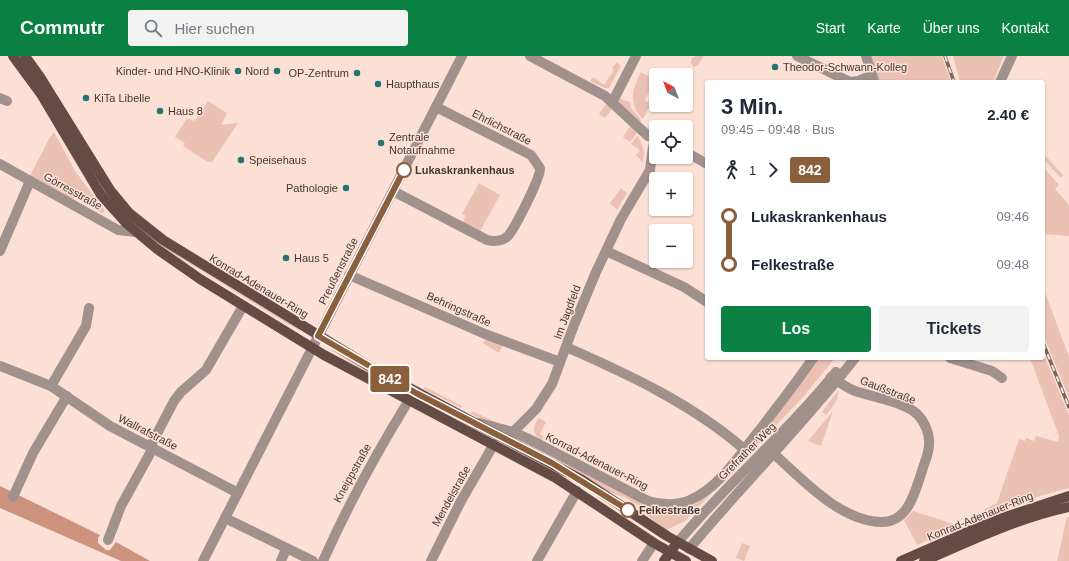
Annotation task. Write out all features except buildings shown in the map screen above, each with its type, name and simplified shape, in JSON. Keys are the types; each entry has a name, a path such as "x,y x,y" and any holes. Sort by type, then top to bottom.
{"main road":[{"path":"13,56 40,94 101,195 116,213 136,232 177,264 312,348 494,444 577,491 682,560"},
{"name":"Konrad-Adenauer-Ring","path":"25,56 44,83 101,176 129,213 163,240 318,336 403,386 582,480 689,549 712,561"},
{"name":"Konrad-Adenauer-Ring","path":"901,561 990,522 1069,496"},
{"name":"Konrad-Adenauer-Ring","path":"924,561 1004,527 1069,507"},
{"name":"Grefrather Weg","path":"664,561 678,542"},
{"name":"Grefrather Weg","path":"682,560 689,549"}],"street":[{"name":"Preußenstraße","path":"203,561 462,56"},
{"path":"530,56 597,91 612,101 649,132"},
{"path":"612,101 636,56"},
{"path":"797,56 845,80"},
{"path":"866,56 874,79"},
{"path":"1001,80 1012,56"},
{"name":"Ehrlichstraße","path":"392,191 487,240 495,241 508,236 538,181 540,168 531,155 436,107"},
{"path":"693,156 705,163"},
{"name":"Görresstraße","path":"0,164 118,230 136,232"},
{"name":"Im Jagdfeld","path":"513,432 545,398 586,294 621,219 650,170 651,164"},
{"path":"0,251 30,181"},
{"path":"606,251 677,284 705,301"},
{"name":"Behringstraße","path":"349,275 485,334 560,362"},
{"path":"108,540 121,506 177,396 206,370 243,306"},
{"path":"51,386 86,326 89,308"},
{"path":"566,347 642,382 699,416 744,449"},
{"name":"Grefrather Weg","path":"671,505 689,500 713,485 744,449 800,378 812,360"},
{"name":"Grefrather Weg","path":"689,549 716,517 810,414 846,360"},
{"name":"Grefrather Weg","path":"678,542 715,500 853,360"},
{"path":"956,360 992,371 1002,378"},
{"name":"Wallrafstraße","path":"0,366 51,386 110,426 238,493"},
{"name":"Gaußstraße","path":"774,454 827,501 850,514 883,522 898,517 908,508 928,451 929,439 924,424 917,414 907,408 854,390 834,379"},
{"path":"13,497 33,453 67,396"},
{"name":"Kneippstraße","path":"323,561 344,512 377,452 409,400"},
{"path":"464,418 513,432"},
{"name":"Konrad-Adenauer-Ring","path":"513,432 648,501 658,504 671,505"},
{"name":"Mendelstraße","path":"431,561 461,501 494,444"},
{"path":"537,561 577,491"},
{"path":"225,518 313,561"},
{"path":"642,561 654,543"},
{"path":"281,561 286,549"}],"shaded area":[{"path":"17,56 20,56 33,74 80,153 105,191 128,217 169,249 300,331 166,249 134,227 102,190 31,74"},
{"path":"696,56 704,56 698,65 694,67 691,63 692,58"},
{"path":"869,56 942,56 950,80 877,80"},
{"path":"953,56 1004,56 994,80 959,80"},
{"path":"617,62 621,66 609,88 605,88 590,81 593,77 604,85 614,70 612,68"},
{"path":"641,72 649,76 649,91 645,100 649,103 649,108 643,119 635,108 633,102 635,85"},
{"path":"618,98 630,102 631,108 641,120 640,123 619,103"},
{"path":"208,101 227,113 221,125 238,123 212,162 208,162 183,146 185,143 175,137 187,118 195,121"},
{"path":"606,104 612,109 605,118 599,114"},
{"path":"630,126 637,133 630,142 623,137"},
{"path":"54,132 75,171 105,211 102,213 74,197 72,201 31,178 31,174"},
{"path":"638,135 644,151 643,163 636,155 640,150 631,144"},
{"path":"1045,155 1064,176 1060,177 1045,161"},
{"path":"1045,169 1059,185 1055,189 1069,205 1069,236 1045,234"},
{"path":"479,183 500,195 480,231 463,222 466,216 462,214"},
{"path":"621,188 627,193 617,210 610,203"},
{"path":"1045,292 1069,357 1069,398 1045,339"},
{"path":"486,339 503,345 499,353 483,343"},
{"path":"332,349 412,396 591,490 663,538 662,539 591,491 370,374 331,350"},
{"path":"1045,357 1069,416 1069,488 1040,496 980,518 985,509 997,503 1019,439 1025,441 1026,438 1034,441 1036,436 1058,442 1059,436 1031,360 1045,360"},
{"path":"815,360 833,360 803,397 685,521 666,530 644,513 645,510 623,496 622,497 605,490 502,433 522,439 647,504 698,499"},
{"path":"425,387 462,406 461,408 424,389"},
{"path":"838,391 836,401 826,415 822,412"},
{"path":"472,411 504,426 488,422 471,414"},
{"path":"833,411 821,446 808,441"},
{"path":"539,418 546,422 540,434 543,436 542,440 536,436 534,430 535,424"},
{"path":"0,486 100,535 98,538 98,543 106,550 110,550 116,542 150,561 121,561 0,508"},
{"path":"913,511 960,526 917,545 904,520"},
{"path":"1067,517 1069,517 1069,561 1057,561"},
{"path":"742,543 750,546 744,561 736,558"}],"railway":[{"path":"945,56 953,80"},
{"path":"1045,348 1069,407"}],"bus line":[{"name":"842","path":"404,170 318,336 416,393 552,463 582,480 628,510"}],"place":[{"name":"Theodor-Schwann-Kolleg","path":"775,67"},
{"name":"Kinder- und HNO-Klinik","path":"238,71"},
{"name":"Nord","path":"277,71"},
{"name":"OP-Zentrum","path":"357,73"},
{"name":"Haupthaus","path":"378,84"},
{"name":"KiTa Libelle","path":"86,98"},
{"name":"Haus 8","path":"160,111"},
{"name":"Zentrale Notaufnahme","path":"381,143"},
{"name":"Speisehaus","path":"241,160"},
{"name":"Lukaskrankenhaus","path":"404,170"},
{"name":"Pathologie","path":"346,188"},
{"name":"Haus 5","path":"286,258"},
{"name":"Felkestraße","path":"628,510"}]}
